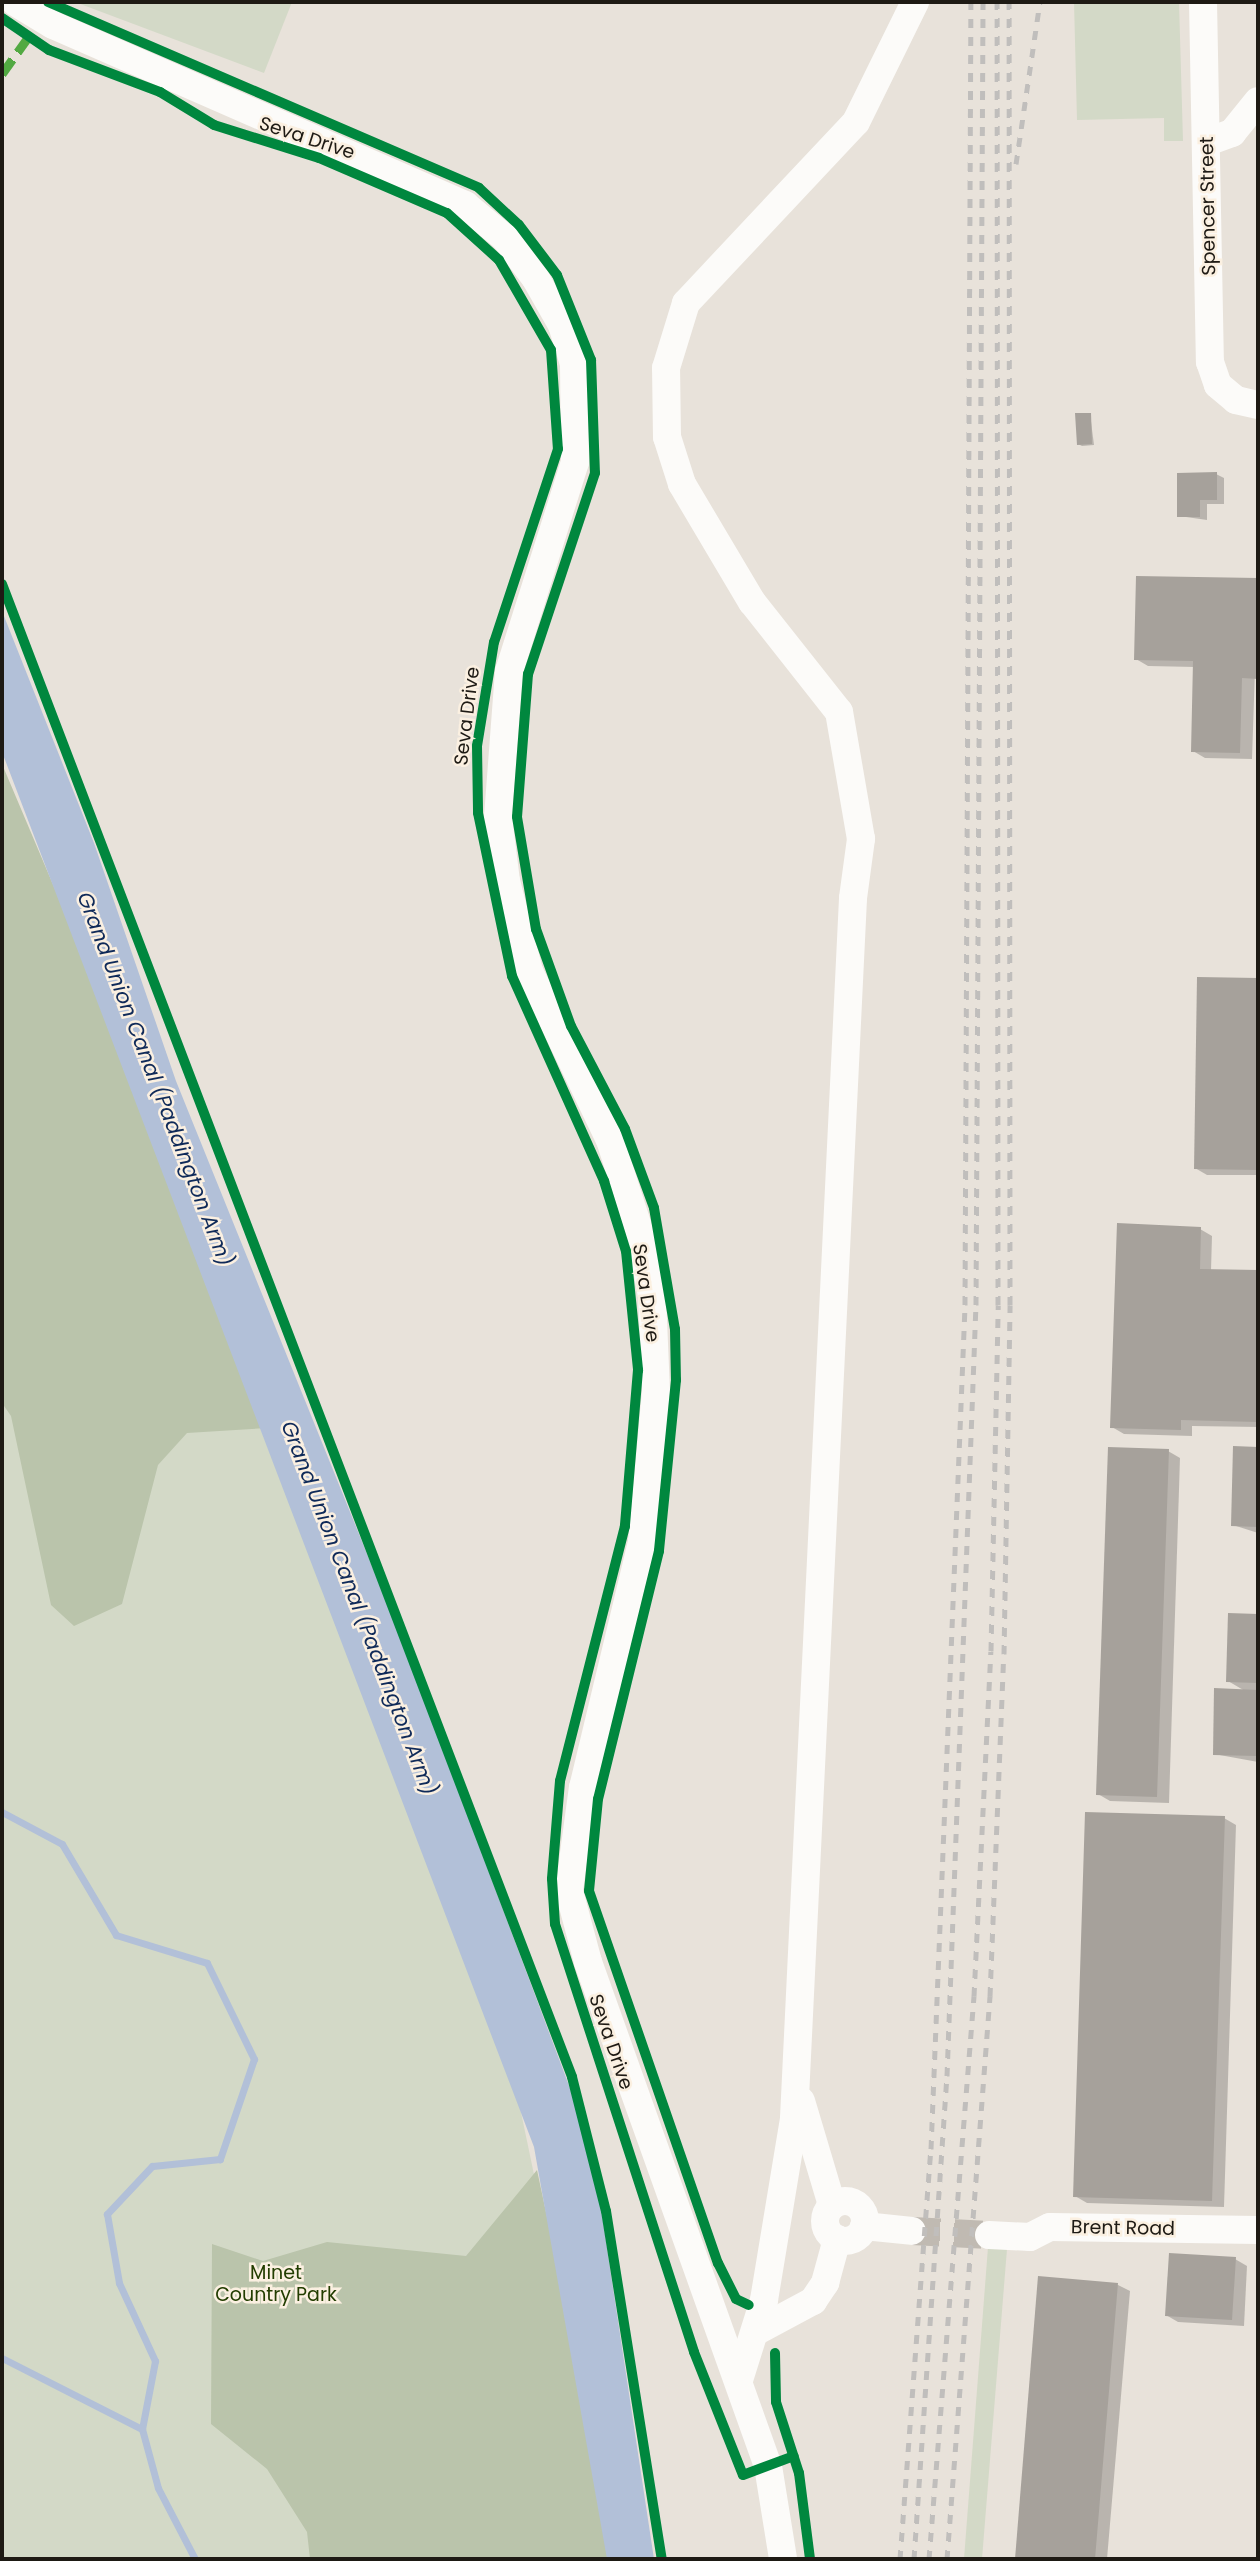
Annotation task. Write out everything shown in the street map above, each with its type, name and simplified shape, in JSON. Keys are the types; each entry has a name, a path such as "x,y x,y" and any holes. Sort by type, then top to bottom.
{"street":[{"name":"Seva Drive","path":"15,2 53,25 465,205 505,238 536,279 571,355 578,396 575,462 509,671 498,817 506,881 529,971 610,1140 640,1233 652,1296 656,1391 642,1542 583,1787 569,1891 588,1962 739,2380 777,2494 783,2559"},
{"path":"739,2380 757,2331 789,2172 861,839 839,712 752,602 682,484 667,437 666,368 686,303 856,122 915,2"},
{"name":"Spencer Street","path":"1203,2 1210,362 1217,385 1247,403"},
{"path":"1207,142 1232,133 1258,101"},
{"path":"794,2086 832,2205 825,2223 837,2239"},
{"path":"832,2205 857,2205 864,2225"},
{"path":"864,2225 912,2231"},
{"path":"837,2239 856,2237 864,2225"},
{"name":"Brent Road","path":"989,2235 1030,2237 1050,2227 1258,2230"},
{"path":"757,2331 813,2301 825,2283 837,2239"}],"green space":[{"path":"75,2 292,2 264,73"},
{"path":"1074,2 1179,2 1183,141 1164,141 1164,118 1077,120"},
{"path":"2,764 115,1031 266,1428 187,1433 158,1465 122,1604 74,1626 51,1605 11,1416 2,1403"},
{"name":"Minet Country Park","path":"2,768 513,2074 560,2299 594,2559 2,2559"},
{"path":"537,2170 574,2343 632,2559 310,2559 307,2532 267,2469 211,2424 212,2244 263,2261 327,2242 466,2256"},
{"path":"988,2247 1007,2249 982,2559 964,2559"}],"water":[{"name":"Grand Union Canal (Paddington Arm)","path":"2,611 94,843 176,1081 405,1648 580,2115 599,2195 654,2559 607,2559 534,2147 2,752"}],"building":[{"path":"1075,413 1091,413 1092,444 1077,445"},
{"path":"1217,472 1217,500 1200,500 1200,517 1177,517 1177,473"},
{"path":"1136,576 1258,578 1258,679 1242,678 1240,753 1191,752 1193,661 1134,660"},
{"path":"1197,977 1258,978 1258,1170 1194,1169"},
{"path":"1117,1223 1201,1227 1200,1269 1258,1270 1258,1422 1181,1420 1181,1430 1110,1428"},
{"path":"1233,1446 1258,1447 1258,1527 1231,1526"},
{"path":"1108,1447 1169,1449 1157,1797 1096,1795"},
{"path":"1228,1613 1258,1614 1258,1683 1226,1682"},
{"path":"1214,1688 1258,1690 1258,1756 1213,1755"},
{"path":"1085,1812 1225,1816 1212,2201 1073,2197"},
{"path":"1169,2253 1236,2257 1232,2320 1165,2316"},
{"path":"1038,2276 1118,2283 1095,2559 1015,2559"}],"waterway":[{"path":"2,1812 62,1844 116,1935 207,1963 254,2059 220,2159 152,2166 107,2214 119,2283 155,2361 142,2429 158,2488 195,2559"},
{"path":"2,2358 142,2429"}],"tunnel":[{"path":"912,2231 989,2235"}],"railway":[{"path":"900,2559 931,2149 965,1305 971,2"},
{"path":"914,2559 947,2076 976,1305 983,2"},
{"path":"929,2559 974,1996 991,1651 998,1305 997,2"},
{"path":"947,2559 990,1996 1004,1654 1010,1305 1009,2"},
{"path":"1016,164 1040,2"}],"marked path":[{"path":"2,74 27,39"}],"cycle path":[{"path":"48,2 479,188 519,225 557,275 591,360 595,473 528,674 517,817 536,929 571,1026 625,1129 654,1208 675,1329 676,1380 659,1551 598,1799 589,1891 718,2263 736,2299 749,2305"},
{"path":"2,18 49,50 160,92 214,125 319,158 447,213 499,260 551,350 558,449 494,642 477,746 478,813 512,976 604,1181 626,1251 638,1370 625,1526 560,1781 552,1879 555,1924 694,2352 743,2475 794,2456"},
{"path":"2,584 572,2077 606,2211 662,2559"},
{"path":"775,2353 776,2402 799,2473 810,2559"}]}
